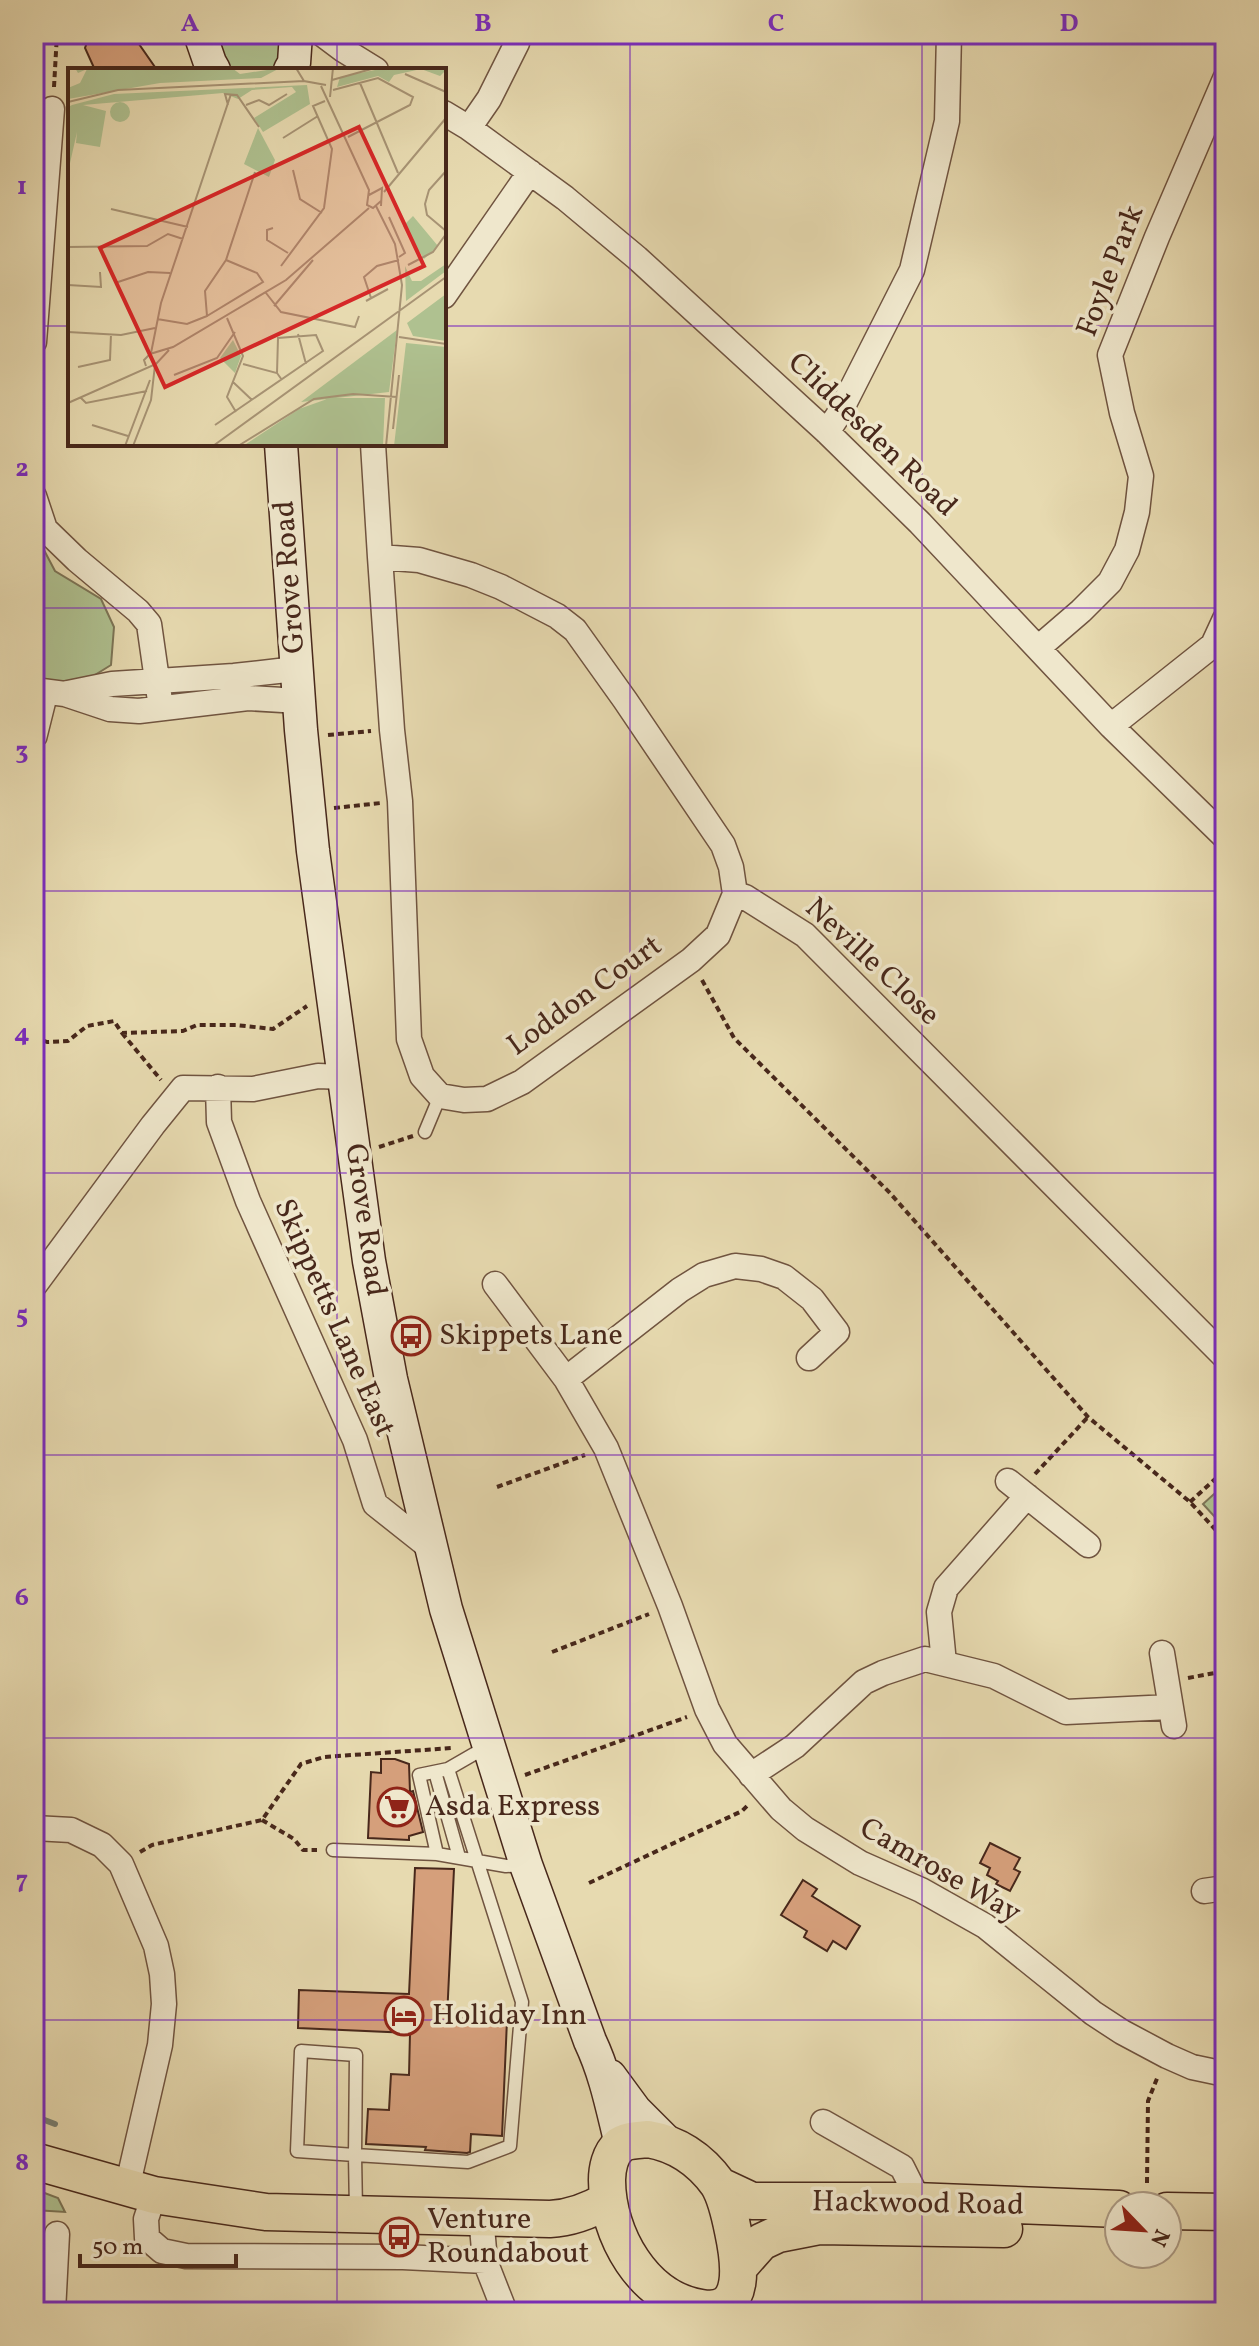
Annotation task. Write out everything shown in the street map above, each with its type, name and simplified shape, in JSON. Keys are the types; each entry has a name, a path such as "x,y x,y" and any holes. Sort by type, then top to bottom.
{"main road":[{"path":"648,2139 667,2142 687,2152 720,2186 729,2214 740,2275 733,2298 703,2308 664,2295 629,2255 617,2237 608,2200 607,2170 621,2144 648,2139"},
{"path":"34,2161 140,2191 266,2212 563,2218 608,2200"},
{"name":"Hackwood Road","path":"720,2186 752,2201 914,2201 1103,2208"},
{"path":"1183,2203 1225,2212"},
{"path":"563,2218 629,2255"},
{"name":"Hackwood Road","path":"739,2267 761,2242 778,2234 819,2226 1103,2231"},
{"path":"1183,2232 1225,2233"}],"street":[{"path":"200,34 213,68"},
{"path":"322,34 373,68"},
{"path":"469,128 489,99 519,34"},
{"path":"827,432 912,270 947,121 949,34"},
{"path":"294,52 320,47 342,49"},
{"name":"Foyle Park","path":"1038,648 1110,582 1127,550 1137,512 1141,476 1122,413 1110,355 1225,79"},
{"path":"34,342 52,109"},
{"name":"Cliddesden Road","path":"446,114 530,172 637,258 827,432 920,523 1111,726 1225,837"},
{"path":"446,293 530,172"},
{"name":"Grove Road","path":"281,446 296,669 313,851 370,1271 391,1379 433,1550 476,1749 526,1865 590,2041 601,2063 635,2110 667,2142"},
{"path":"373,446 392,730 400,801 409,1039 422,1076 440,1096"},
{"path":"34,496 45,529 149,624 161,708"},
{"path":"380,557 419,560 471,575 557,616 575,630 723,845 731,867 735,894"},
{"path":"1111,726 1219,650 1225,619"},
{"path":"50,692 296,669"},
{"path":"50,692 110,709 139,711 248,698 299,701"},
{"name":"Loddon Court","path":"440,1096 464,1100 487,1099 533,1075 691,960 718,935 735,894"},
{"name":"Neville Close","path":"735,894 745,897 805,935 1225,1357"},
{"path":"34,1286 183,1088 253,1089 318,1076 344,1077"},
{"name":"Skippetts Lane East","path":"218,1087 219,1122 248,1201 355,1440 375,1504 433,1550"},
{"path":"566,1379 680,1290 704,1275 735,1266 761,1269 784,1277 812,1299 837,1332 809,1358"},
{"name":"Camrose Way","path":"495,1284 566,1379 606,1448 670,1606 707,1709 725,1744 781,1809 805,1829 860,1863 921,1890 985,1926 1093,2013 1167,2056 1192,2067 1225,2074"},
{"path":"944,1663 939,1612 946,1588 1018,1489 1088,1545"},
{"path":"758,1783 864,1682 925,1659 994,1676 1066,1712 1172,1716 1162,1653"},
{"path":"34,1828 71,1830 102,1845 121,1864 156,1946 164,2004 140,2191 147,2238 162,2251 186,2256 403,2257 485,2261"},
{"name":"Grove Road","path":"601,2063 621,2144"},
{"path":"823,2122 902,2167 913,2189 914,2201"},
{"path":"481,2216 485,2261 505,2312"},
{"path":"53,2312 57,2234"}],"lane":[{"path":"40,739 50,692"},
{"path":"425,1132 440,1096"},
{"path":"437,1854 419,1775 442,1770 474,1754 476,1749"},
{"path":"442,1770 459,1857"},
{"path":"356,2214 355,2155 356,2055 301,2051 297,2151 355,2155 468,2162 510,2146 522,2002 477,1860 442,1770"},
{"path":"333,1850 437,1854 506,1866 526,1865"}],"path":[{"path":"52,109 57,34"},
{"path":"325,735 359,731"},
{"path":"332,808 365,804"},
{"path":"701,973 734,1038 889,1192 1088,1417 1190,1502 1225,1540"},
{"path":"122,1033 183,1031 197,1025 273,1029 313,1003"},
{"path":"34,1037 47,1042 68,1041 87,1026 114,1021 175,1098"},
{"path":"373,1149 425,1132"},
{"path":"1018,1489 1088,1417"},
{"path":"497,1487 606,1448"},
{"path":"1190,1502 1225,1470"},
{"path":"552,1652 670,1606"},
{"path":"1166,1682 1225,1671"},
{"path":"515,1779 707,1709"},
{"path":"121,1864 152,1845 262,1820 301,1764 324,1757 476,1749"},
{"path":"589,1883 742,1811 758,1783"},
{"path":"262,1820 294,1839 303,1850 333,1850"},
{"path":"1156,2190 1148,2101 1167,2056"}],"green space":[{"path":"215,34 290,34 281,68 228,68"},
{"path":"34,531 55,571 101,599 114,627 111,665 77,686 34,680"},
{"path":"1225,1484 1225,1528 1203,1504"},
{"path":"34,2189 58,2198 65,2212 34,2210"}],"building":[{"path":"90,34 132,34 156,68 94,68 85,48"},
{"path":"381,1759 395,1759 409,1764 410,1792 413,1791 423,1832 409,1836 409,1840 368,1838 371,1772 381,1773"},
{"path":"990,1843 1020,1858 1014,1869 1020,1872 1010,1891 996,1884 998,1881 987,1875 990,1868 980,1863"},
{"path":"415,1868 454,1869 447,2018 507,2020 502,2136 471,2134 470,2152 467,2153 366,2144 368,2109 389,2110 391,2074 409,2075 410,2033 298,2028 299,1990 409,1994"},
{"path":"803,1880 817,1889 812,1896 860,1926 846,1949 833,1941 827,1951 804,1937 807,1931 781,1915"}],"waterway":[{"path":"34,2116 55,2124"}],"place":[{"name":"Skippets Lane","path":"411,1336"},
{"name":"Asda Express","path":"397,1807"},
{"name":"Holiday Inn","path":"404,2016"},
{"name":"Venture Roundabout","path":"399,2237"}]}
